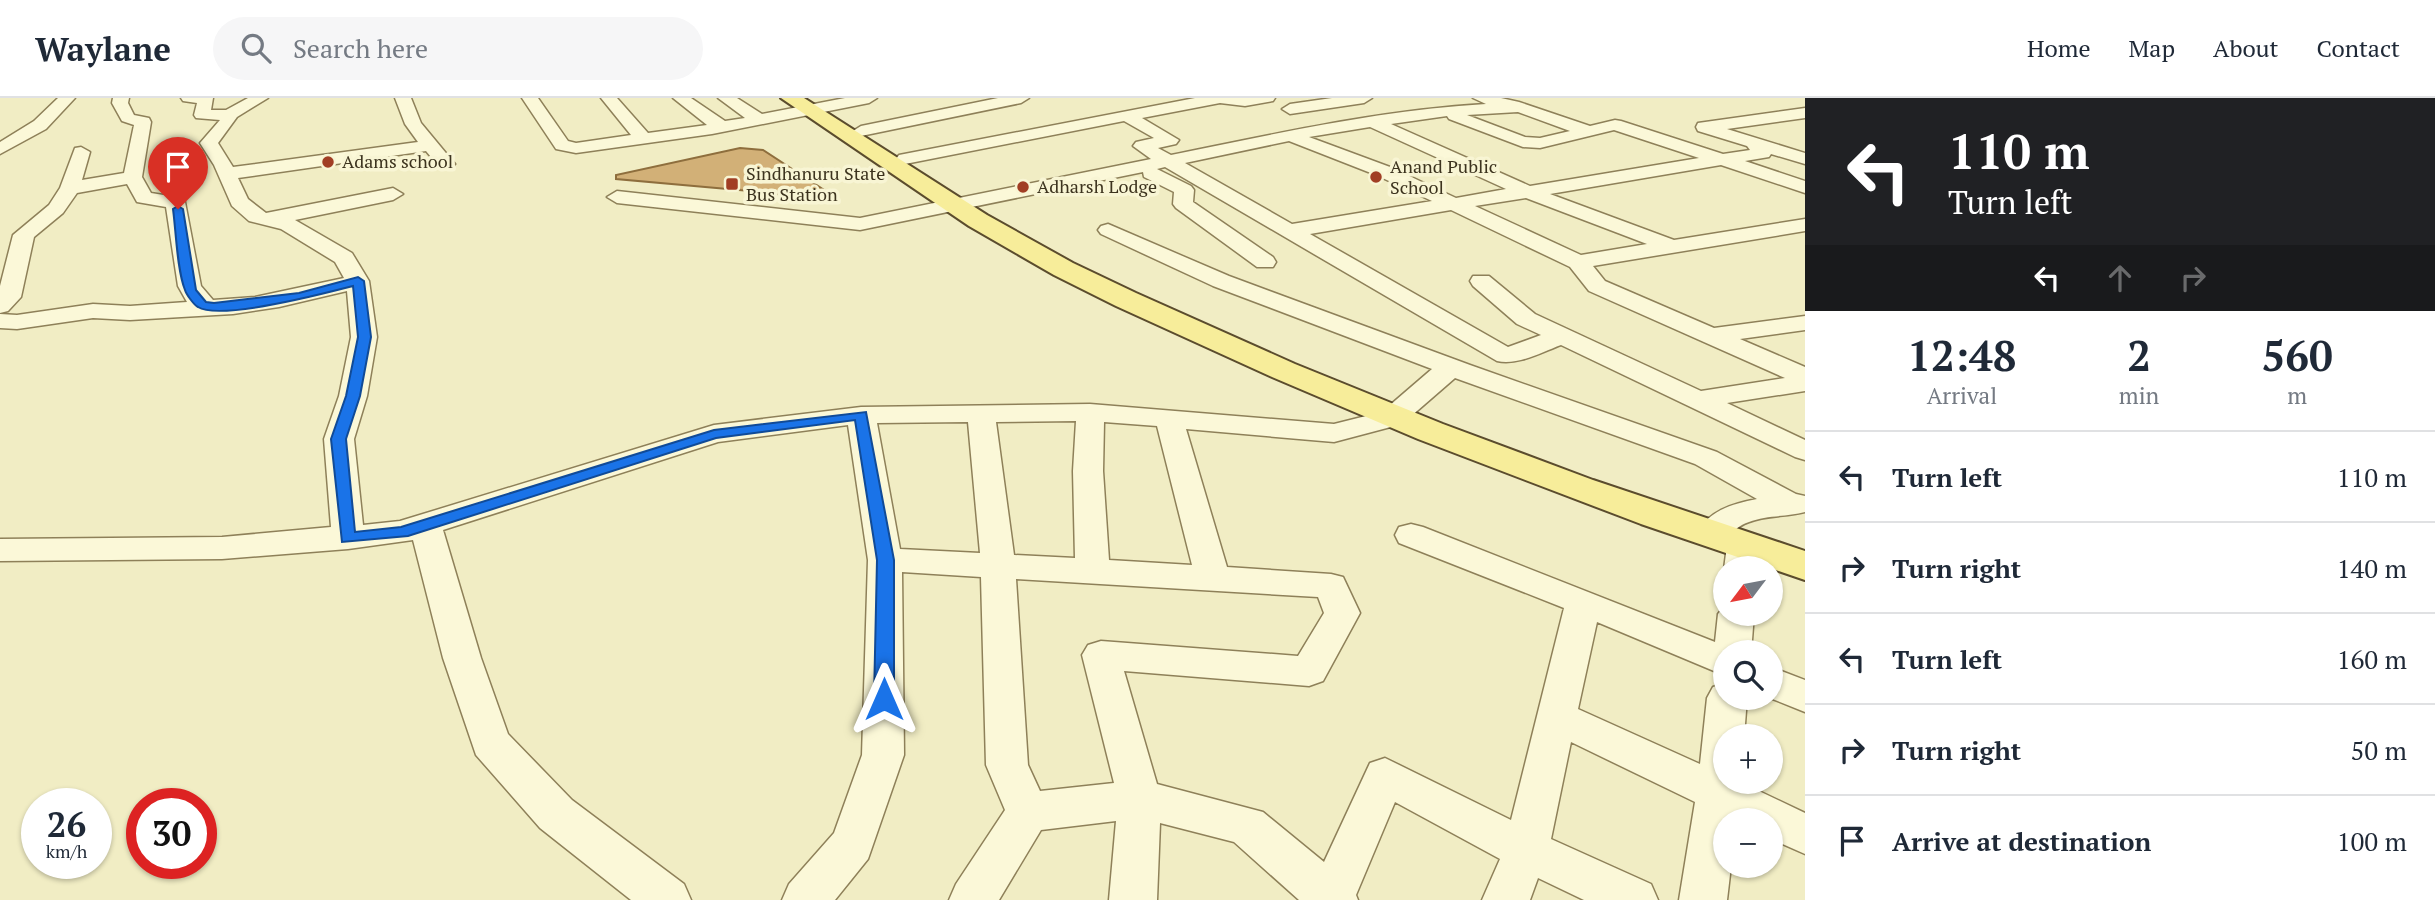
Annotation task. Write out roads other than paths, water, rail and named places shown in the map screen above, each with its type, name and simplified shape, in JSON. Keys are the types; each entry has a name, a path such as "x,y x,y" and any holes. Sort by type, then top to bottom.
{"main road":[{"path":"808,103 861,131 905,159 958,202"},
{"path":"808,103 958,202 1082,268 1398,413 1464,432 1714,528 1805,551"},
{"path":"1714,528 1741,556"},
{"path":"1783,563 1805,566"}],"street":[{"path":"0,149 40,125 67,98"},
{"path":"121,98 120,103 128,118 142,122 133,177 144,198 175,202 181,222 191,290 202,304 214,307"},
{"path":"189,98 206,99 202,115 229,114 260,98"},
{"path":"402,98 413,124 446,164"},
{"path":"530,98 562,145 576,148 720,127 758,119 808,103 869,98"},
{"path":"609,98 642,137"},
{"path":"681,98 720,127"},
{"path":"726,98 758,119"},
{"path":"861,131 1021,98"},
{"path":"905,159 1008,137 1130,118 1220,98 1245,101 1267,98"},
{"path":"1290,109 1364,98"},
{"path":"1481,98 1519,107 1588,131"},
{"path":"617,197 860,223 1334,127 1519,107 1553,100"},
{"path":"1447,113 1523,142 1540,143 1615,125 1805,187"},
{"path":"1805,113 1704,127 1805,159"},
{"path":"229,114 228,121 209,143 223,165 239,202 256,216 288,224 344,258 358,281 364,337 353,396 339,439 348,538"},
{"path":"1130,118 1170,140 1142,146 1169,159 1506,356 1563,336"},
{"path":"1373,122 1528,192 1673,247"},
{"path":"1293,137 1383,171 1578,262 1597,286 1805,377"},
{"path":"1289,231 1763,153 1754,144"},
{"path":"225,174 431,145"},
{"path":"0,306 9,297 24,235 55,209 70,188 81,152"},
{"path":"1138,166 1184,190 1183,204 1265,262"},
{"path":"70,188 133,177"},
{"path":"267,219 393,194"},
{"path":"1578,262 1805,225"},
{"path":"1108,230 1221,281 1706,458 1799,504"},
{"path":"1221,281 1265,262 1320,247"},
{"path":"0,321 17,323 93,311 130,313 214,307 299,296 358,281"},
{"path":"1481,281 1526,318 1805,451"},
{"path":"1710,336 1805,323"},
{"path":"0,550 222,548 402,532 714,434 861,415 1090,411 1334,433 1398,413 1451,367"},
{"path":"1697,400 1805,383"},
{"path":"1090,411 1088,471 1092,571"},
{"path":"981,413 998,566 1007,765 1028,812"},
{"path":"806,900 852,845 883,755 885,560 861,415"},
{"path":"1169,418 1213,578"},
{"path":"1714,528 1752,510 1799,504"},
{"path":"425,525 462,658 491,743 556,814 667,900"},
{"path":"1411,535 1713,657"},
{"path":"885,560 1331,586 1342,613 1309,671 1101,655 1140,799 1133,900"},
{"path":"1506,900 1526,850 1583,602"},
{"path":"1783,687 1805,697"},
{"path":"1555,716 1713,791"},
{"path":"1028,812 1140,799 1247,826 1332,899 1385,776 1526,850 1634,900"},
{"path":"1703,900 1718,794"},
{"path":"1720,794 1805,834"},
{"path":"973,900 1028,812"}],"place":[{"name":"Adams school","path":"328,162"},
{"name":"Anand Public School","path":"1376,177"},
{"name":"Sindhanuru State Bus Station","path":"732,184"},
{"name":"Adharsh Lodge","path":"1023,187"}]}
